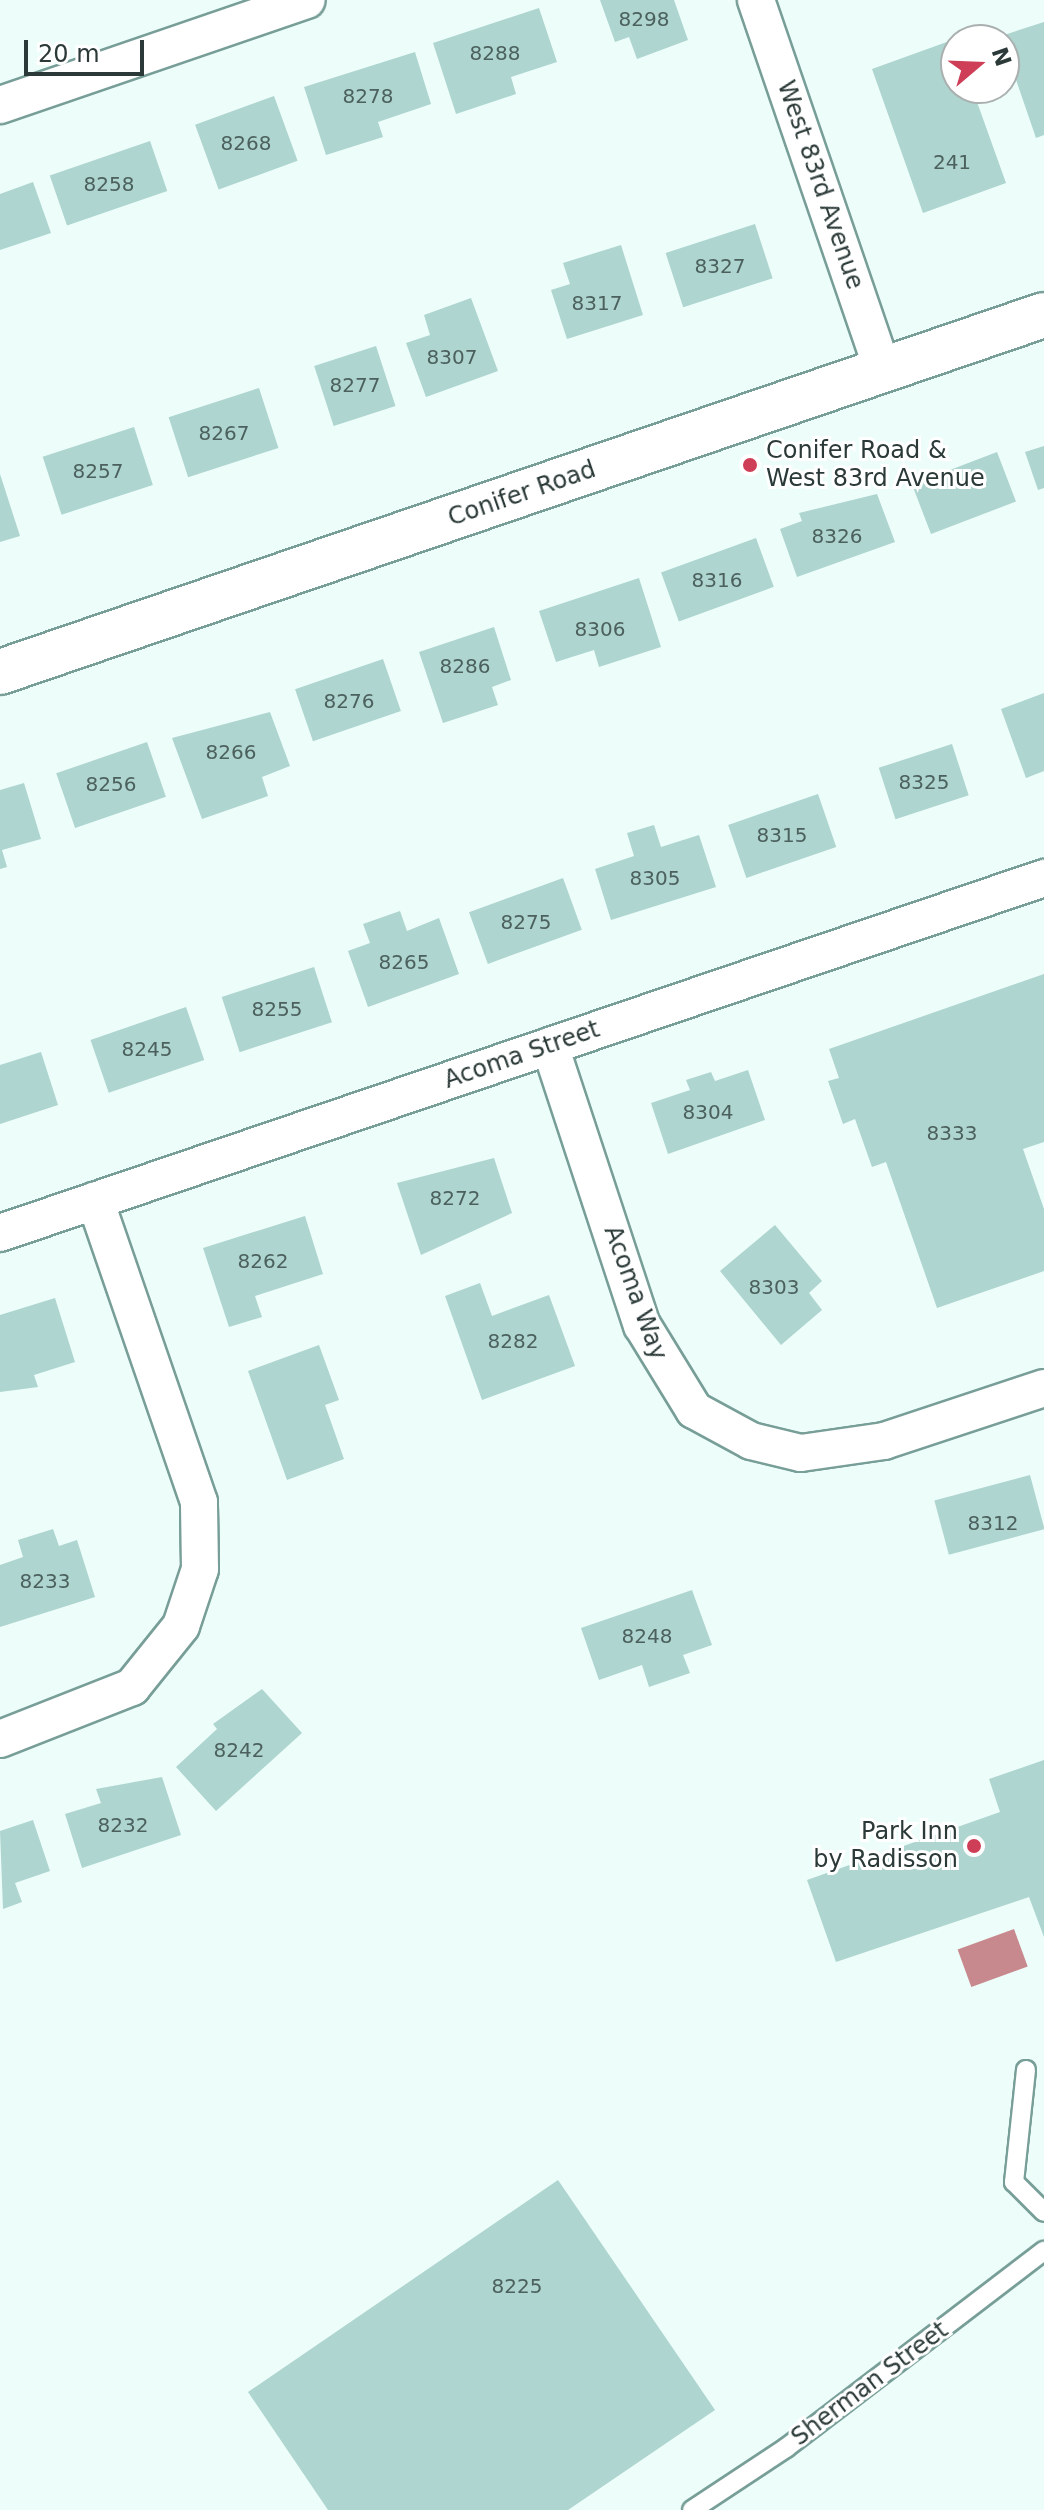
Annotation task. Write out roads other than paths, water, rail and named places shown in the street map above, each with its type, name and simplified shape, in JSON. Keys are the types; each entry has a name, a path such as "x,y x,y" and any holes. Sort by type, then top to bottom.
{"street":[{"path":"0,105 306,0"},
{"name":"West 83rd Avenue","path":"756,0 883,370"},
{"name":"Conifer Road","path":"0,672 1044,315"},
{"name":"Acoma Street","path":"0,1233 1044,878"},
{"name":"Acoma Way","path":"550,1046 642,1325 694,1410 751,1441 801,1453 884,1441 1044,1388"},
{"path":"0,1739 132,1687 181,1626 200,1569 199,1502 95,1200"}],"lane":[{"path":"1026,2070 1014,2182 1044,2212"},
{"name":"Sherman Street","path":"692,2510 786,2448 1044,2251"}],"place":[{"name":"Conifer Road & West 83rd Avenue","path":"750,465"},
{"name":"Park Inn by Radisson","path":"974,1846"}]}
